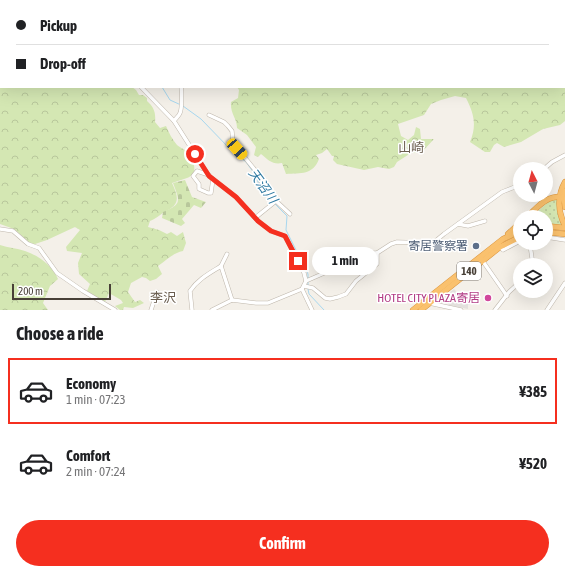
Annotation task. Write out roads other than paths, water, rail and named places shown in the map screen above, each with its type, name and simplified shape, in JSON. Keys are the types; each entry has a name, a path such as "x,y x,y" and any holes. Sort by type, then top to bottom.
{"highway":[{"path":"553,226 565,227 560,215 565,182"},
{"path":"565,191 562,197 565,207"},
{"path":"534,210 550,197 562,197"},
{"path":"503,239 513,230"},
{"path":"553,233 565,234"},
{"name":"140","path":"421,310 503,239 513,234"},
{"name":"140","path":"413,310 481,259 500,247 512,242"}],"street":[{"path":"142,88 174,121 209,176"},
{"path":"174,121 181,110 181,88"},
{"path":"209,115 224,122 228,126 232,131 233,143 255,170 268,193 290,214"},
{"path":"552,162 565,154"},
{"path":"213,179 211,193 208,193 199,189 199,184 193,176 197,171 209,176 213,179 236,197 255,218 271,231 285,236 304,273 306,281"},
{"path":"312,310 303,287 306,281 329,271 338,262 351,254 377,253 397,242 433,243 502,192 513,188"},
{"path":"255,218 276,201"},
{"path":"458,224 468,226 485,221"},
{"path":"0,229 13,231 28,244 39,248 57,273 115,310"},
{"path":"553,238 565,240"},
{"path":"212,310 232,300 268,303 303,287 313,288 325,298 330,299 346,294 356,281 377,264 377,253"},
{"path":"192,310 190,290 197,282 221,266 227,254"},
{"path":"481,259 507,296"},
{"path":"221,266 232,300"},
{"path":"547,310 565,283"},
{"path":"495,310 513,288"},
{"path":"151,310 157,292"},
{"path":"424,301 461,310"}],"waterway":[{"name":"天沼川","path":"163,88 170,100 181,105"},
{"name":"天沼川","path":"183,106 201,119 230,149 246,162 254,173 261,189 273,202"},
{"name":"天沼川","path":"275,204 287,216 286,230 308,274 308,285"},
{"name":"天沼川","path":"308,289 309,294 324,310"}],"place":[{"name":"寄居警察署","path":"476,246"},
{"name":"HOTEL CITY PLAZA寄居","path":"488,298"}],"district":[{"name":"山崎","path":"411,147"},
{"name":"李沢","path":"163,297"}]}
